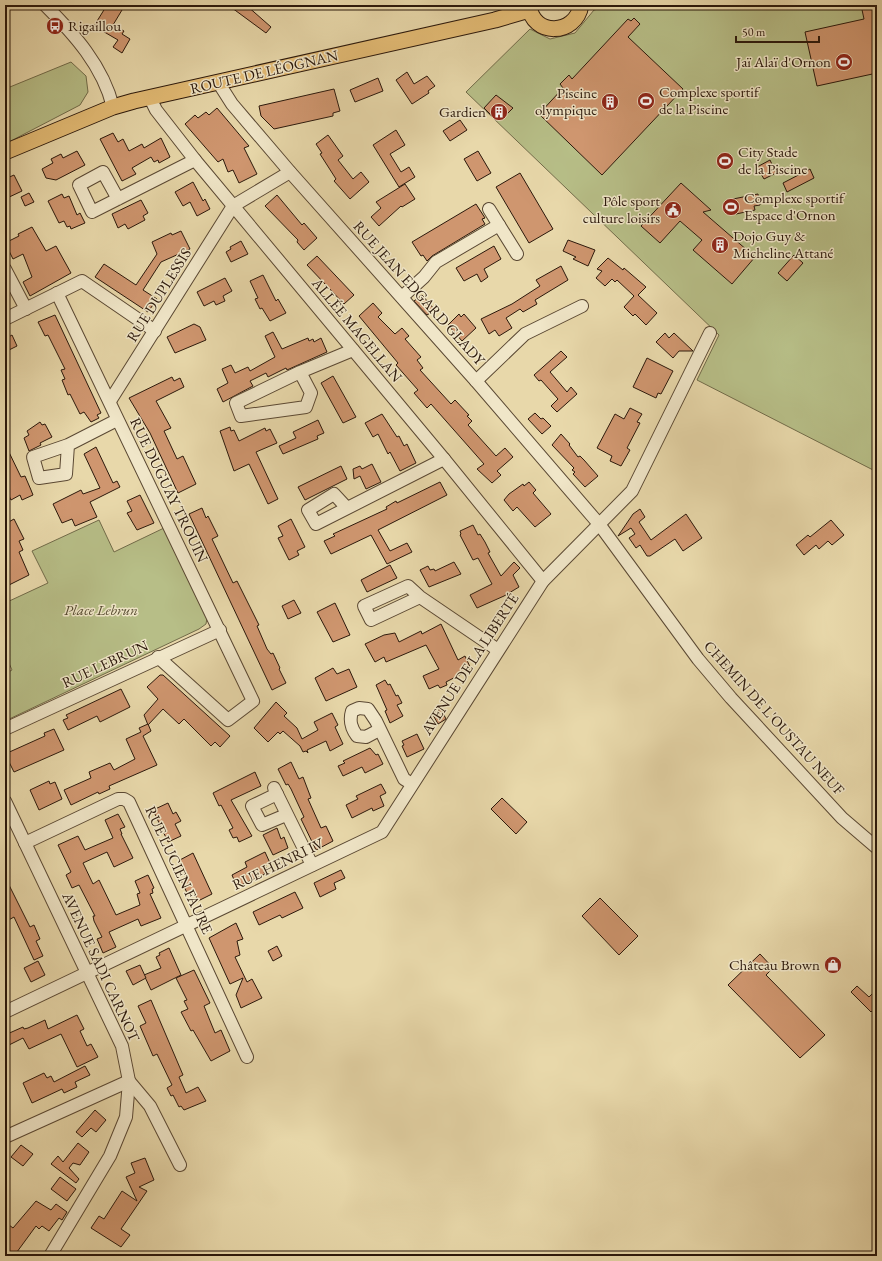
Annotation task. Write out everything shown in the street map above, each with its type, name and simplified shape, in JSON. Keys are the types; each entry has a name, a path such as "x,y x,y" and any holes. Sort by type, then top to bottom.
{"main road":[{"path":"529,7 532,16 544,26 558,29 574,21 579,14 581,5"},
{"name":"ROUTE DE LÉOGNAN","path":"5,152 113,107 488,21 529,7"}],"street":[{"path":"45,5 84,46 101,76 113,107"},
{"name":"RUE JEAN EDGARD GLADY","path":"218,82 232,104 290,172 476,381 599,524"},
{"name":"ALLÉE MAGELLAN","path":"150,98 156,110 195,160 444,459 543,581"},
{"path":"118,199 195,160"},
{"path":"233,206 290,172"},
{"name":"RUE DUPLESSIS","path":"110,401 233,206"},
{"path":"489,209 517,254"},
{"path":"402,297 424,277 436,262 499,225"},
{"path":"5,269 26,308"},
{"path":"5,319 82,281 155,331"},
{"name":"RUE DUGUAY TROUIN","path":"58,293 110,401 117,420 254,701 228,720 158,657"},
{"path":"476,381 525,334 582,306"},
{"name":"AVENUE DE LA LIBERTÉ","path":"382,832 543,581 632,491 710,333"},
{"path":"300,372 311,393 306,407 241,416 236,403 300,372 353,350"},
{"path":"68,445 117,420"},
{"path":"347,508 444,459"},
{"name":"CHEMIN DE L'OUSTAU NEUF","path":"599,524 698,659 731,698 842,818 877,848"},
{"path":"420,597 498,650"},
{"name":"RUE LEBRUN","path":"5,729 158,657 220,630"},
{"path":"379,730 404,779 412,784"},
{"path":"286,816 262,826 252,806 275,791 286,816 312,865"},
{"name":"RUE LUCIEN FAURE","path":"25,843 118,799 124,799 129,802 188,925 247,1057"},
{"name":"AVENUE SADI CARNOT","path":"5,801 122,1046 129,1081 126,1117 110,1156 50,1256"},
{"name":"RUE HENRI IV","path":"5,1012 382,832"},
{"path":"5,1137 129,1081 150,1106 180,1165"}],"green space":[{"name":"Complexe sportif Espace d'Ornon","path":"616,5 877,5 877,472 697,380 719,335 466,92 530,29 550,39 575,33 594,10"},
{"path":"71,62 86,76 88,92 80,105 5,144 5,89"},
{"name":"Place Lebrun","path":"99,520 114,552 164,528 207,618 206,624 199,629 5,721 5,674 12,670 5,654 5,603 48,583 32,551"}],"building":[{"path":"107,5 125,5 113,25 124,31 122,34 130,39 122,53 113,47 118,40 94,26"},
{"path":"228,5 246,5 271,27 266,33"},
{"path":"861,5 877,5 877,73 817,86 805,32 864,19"},
{"name":"Piscine olympique","path":"634,18 640,24 628,37 683,89 602,175 539,114 563,88 560,84 569,75 572,79 628,19 631,21"},
{"path":"407,72 414,84 427,76 435,86 428,91 429,93 412,104 396,80"},
{"path":"378,78 383,91 355,102 350,90"},
{"path":"334,89 340,111 333,113 333,116 274,129 261,116 259,106"},
{"name":"Gardien","path":"496,95 513,108 501,120 498,116 495,119 484,108"},
{"path":"217,108 249,146 244,148 257,174 239,183 233,170 228,172 223,159 218,162 185,124 195,115 198,118 206,112 209,115"},
{"path":"460,120 467,130 450,141 443,131"},
{"path":"396,130 405,145 390,154 401,172 409,167 415,177 399,187 373,145"},
{"path":"113,133 118,142 123,139 129,151 142,144 144,148 161,138 170,157 159,163 158,160 154,162 151,157 132,168 136,174 122,181 100,139"},
{"path":"328,135 343,156 338,160 353,179 361,172 369,182 350,199 334,181 336,179 320,154 322,153 316,144"},
{"path":"77,151 85,165 56,180 46,178 42,169 53,163 51,159 61,154 63,158"},
{"path":"478,151 491,173 477,181 464,159"},
{"path":"770,160 776,173 764,179 757,167"},
{"path":"810,169 814,178 787,192 783,183"},
{"path":"520,173 553,229 529,243 496,187"},
{"path":"14,175 22,191 5,199 5,179"},
{"path":"193,182 203,201 205,199 210,209 197,216 190,202 183,206 175,192"},
{"path":"681,183 711,210 703,212 755,257 732,284 693,250 702,240 680,221 660,243 641,226"},
{"path":"405,184 415,199 402,207 401,206 379,226 371,217 381,208 376,202"},
{"path":"29,193 34,202 25,206 21,197"},
{"path":"62,194 64,198 69,196 77,215 80,213 85,223 71,229 70,226 67,227 64,221 59,223 48,201"},
{"path":"758,194 760,205 754,206 755,210 736,214 733,199"},
{"path":"277,195 302,225 304,223 317,238 304,250 297,242 298,240 265,206"},
{"path":"141,200 148,213 143,216 145,220 128,229 125,224 118,228 112,214"},
{"path":"476,204 485,218 482,219 485,224 432,256 427,261 423,255 421,256 412,242"},
{"path":"32,227 46,251 56,246 71,273 30,296 23,282 32,277 23,254 13,259 5,243"},
{"path":"181,231 190,249 161,262 143,290 157,299 148,312 95,277 104,264 136,285 157,254 152,242 171,233 172,235"},
{"path":"568,240 595,250 588,266 573,259 576,257 563,251"},
{"path":"241,241 248,254 231,262 226,252 231,249 230,247"},
{"path":"494,246 501,259 484,269 488,277 481,282 477,274 464,281 456,268"},
{"path":"794,255 803,263 787,281 778,273"},
{"path":"317,256 354,295 344,304 307,265"},
{"path":"608,258 623,270 624,268 646,287 638,295 657,313 646,325 635,314 633,316 624,307 634,296 617,280 615,282 612,279 605,286 596,278 602,271 597,269"},
{"path":"561,266 568,280 535,300 537,304 523,312 520,309 506,318 512,328 499,336 495,330 489,334 481,319 512,304 540,286 536,280"},
{"path":"263,275 276,301 278,299 286,313 270,321 262,308 260,309 255,299 258,298 250,281"},
{"path":"225,278 232,291 223,296 225,301 216,305 214,301 204,306 197,292"},
{"path":"422,295 435,310 427,315 414,301"},
{"path":"373,303 382,313 378,317 395,334 402,328 409,336 405,339 421,357 417,360 423,368 420,370 451,404 455,400 469,415 467,416 472,421 468,425 496,456 505,448 513,457 497,471 501,475 492,483 477,469 484,464 431,404 427,408 414,393 418,390 396,365 398,363 359,316"},
{"path":"459,314 461,317 464,314 476,328 462,341 448,325"},
{"path":"55,315 101,413 97,415 99,418 91,422 84,412 80,414 70,394 68,395 62,380 65,379 61,370 65,369 48,335 45,336 38,322"},
{"path":"194,324 200,327 206,340 175,353 167,337"},
{"path":"273,332 282,349 308,338 309,341 313,339 314,342 321,338 327,352 287,370 286,368 268,377 266,373 250,381 253,386 223,402 217,389 228,383 222,369 231,365 235,373 248,367 250,371 275,357 265,336"},
{"path":"665,333 669,338 674,333 693,351 679,351 673,358 656,342"},
{"path":"12,335 17,346 5,352 5,339"},
{"path":"561,351 567,357 550,372 567,392 571,387 577,394 557,412 551,406 558,399 541,380 539,381 534,375"},
{"path":"647,358 673,371 661,394 658,393 656,398 633,387"},
{"path":"333,376 356,417 343,423 321,383"},
{"path":"172,377 174,381 180,378 184,387 156,401 171,428 164,431 177,459 183,456 196,484 178,493 150,433 129,398"},
{"path":"630,408 642,414 637,422 640,423 627,448 630,450 621,466 610,461 612,456 597,448 615,414 624,419"},
{"path":"535,413 551,426 542,434 528,419"},
{"path":"382,414 397,437 399,436 404,446 407,444 416,463 400,471 390,452 388,454 378,434 373,437 365,423"},
{"path":"318,420 324,433 317,436 318,439 283,454 279,446 296,438 293,432"},
{"path":"40,422 42,425 45,424 52,437 29,451 24,438 29,435 27,431"},
{"path":"230,427 231,431 234,430 239,441 265,428 266,431 270,429 277,443 256,452 278,499 268,504 249,464 234,471 220,431"},
{"path":"561,434 570,444 569,445 578,457 580,456 598,476 585,487 573,474 575,472 572,470 574,468 552,445"},
{"path":"5,444 21,477 25,476 33,495 22,500 20,495 11,500 5,488 5,485 8,484 5,477"},
{"path":"96,447 113,483 117,481 120,487 90,502 97,517 75,526 72,519 62,523 53,504 81,490 83,494 100,488 84,454"},
{"path":"372,464 381,482 366,489 360,476 354,479 353,469 360,466 362,469"},
{"path":"341,466 347,479 305,500 298,487"},
{"path":"440,482 447,495 378,530 390,551 407,543 412,552 387,564 371,535 331,554 324,541 335,536 333,534 387,509 386,507 396,501 397,503"},
{"path":"529,482 536,490 533,493 551,514 535,527 517,507 513,511 504,500 509,494 523,484 524,486"},
{"path":"140,495 154,523 137,530 127,513 132,511 127,501"},
{"path":"202,508 206,518 208,516 218,536 212,539 233,583 237,581 259,625 257,626 267,649 271,654 273,653 286,683 272,690 189,514"},
{"path":"640,509 645,517 639,522 651,540 686,514 702,538 683,551 675,539 650,556 647,556 640,545 636,548 629,538 635,534 631,528 618,536 633,514"},
{"path":"14,519 24,539 19,541 23,550 19,552 29,575 5,587 5,546 7,545 5,542 5,524"},
{"path":"291,519 305,547 297,551 299,555 289,560 278,538 283,536 278,526"},
{"path":"831,520 844,535 832,545 828,541 819,549 816,545 804,555 796,545 808,535 810,537"},
{"path":"473,525 478,535 480,534 485,542 490,552 488,553 501,576 514,562 520,568 513,575 519,587 504,596 477,608 470,595 492,584 478,558 473,560 460,535 460,531"},
{"path":"454,562 461,574 429,587 420,570 428,566 430,570 434,569 435,571"},
{"path":"390,565 397,578 367,592 361,580"},
{"path":"294,600 301,613 288,619 282,606"},
{"path":"335,603 350,635 333,642 317,612"},
{"path":"441,624 458,660 465,656 471,669 446,682 447,685 440,688 438,685 429,689 423,676 439,669 426,645 386,662 384,657 375,662 365,644 384,635 395,633 399,642 421,631 422,634"},
{"path":"333,668 337,674 349,669 357,687 326,701 315,678"},
{"path":"160,675 163,675 230,736 220,747 215,742 211,746 184,719 179,724 163,709 148,725 144,715 158,699 147,687"},
{"path":"385,680 388,685 390,684 396,696 398,695 402,703 397,705 403,716 390,723 385,711 387,710 376,685"},
{"path":"121,689 130,707 100,722 97,716 68,730 63,720 68,718 66,715"},
{"path":"276,702 287,713 284,716 297,728 302,739 318,730 314,722 332,713 338,725 335,727 343,744 330,751 326,741 307,750 308,753 306,751 303,752 300,746 283,731 280,734 278,732 268,742 254,728"},
{"path":"441,709 446,719 438,724 432,713"},
{"path":"148,724 151,731 143,736 157,765 109,786 110,789 99,794 98,792 71,805 64,790 91,778 89,772 110,763 114,770 135,759 126,739 141,732 139,728"},
{"path":"54,729 64,750 14,772 5,754 45,736 44,733"},
{"path":"417,734 424,749 407,757 402,746 404,745 402,741"},
{"path":"370,748 376,755 378,754 383,764 365,773 362,767 343,776 338,766 345,763 343,761"},
{"path":"291,762 299,779 303,777 311,798 308,799 321,828 326,826 333,841 316,850 301,819 304,817 291,789 288,784 286,785 278,769"},
{"path":"255,772 261,786 231,800 252,836 239,842 237,837 233,838 229,830 233,828 221,805 219,806 213,793"},
{"path":"49,781 50,784 55,782 62,799 39,810 30,790"},
{"path":"381,784 386,793 380,796 384,806 373,811 372,808 352,818 346,805 358,799 356,796"},
{"path":"502,798 527,822 516,834 491,809"},
{"path":"168,803 173,814 176,812 181,821 175,824 181,836 168,842 153,810"},
{"path":"118,814 125,827 120,829 121,834 133,858 114,867 107,852 83,863 93,884 99,880 116,915 140,905 137,894 140,893 135,881 148,875 154,888 152,889 153,893 150,894 161,918 141,926 138,919 109,932 116,947 103,953 97,939 102,937 94,921 93,916 95,916 79,885 72,888 66,875 71,872 58,845 78,836 85,850 113,838 105,820"},
{"path":"277,828 281,839 284,837 288,848 273,855 263,835"},
{"path":"265,852 270,863 265,866 268,870 264,872 265,874 237,887 232,875 247,867 245,862"},
{"path":"193,853 212,894 198,901 194,892 188,895 181,880 186,878 178,861"},
{"path":"341,870 345,878 334,883 336,889 320,897 314,883"},
{"path":"5,877 30,927 34,925 40,939 36,941 43,956 34,960 14,917 5,922"},
{"path":"295,892 303,908 282,918 280,915 259,925 253,912"},
{"path":"600,898 638,936 619,955 582,916"},
{"path":"236,923 243,939 237,941 240,955 235,957 247,982 252,979 262,998 241,1008 236,995 243,978 230,984 209,938"},
{"path":"277,946 282,956 273,961 268,951"},
{"path":"169,948 181,975 151,990 144,975 161,968 156,957 160,955 159,953"},
{"path":"760,954 773,968 766,975 825,1035 800,1058 728,985"},
{"path":"38,961 45,975 31,982 24,968"},
{"path":"140,965 146,978 133,985 126,971"},
{"path":"194,970 210,1003 204,1006 215,1033 221,1030 230,1051 211,1061 193,1030 191,1031 181,1012 188,1009 184,1001 187,1000 176,978"},
{"path":"857,986 869,997 877,989 877,1006 871,1012 851,992"},
{"path":"151,1000 183,1075 179,1077 186,1093 198,1087 206,1101 184,1110 181,1106 179,1107 173,1095 171,1096 167,1088 172,1085 157,1054 153,1056 140,1026 146,1023 138,1006"},
{"path":"77,1015 84,1029 80,1031 87,1046 91,1044 98,1057 77,1067 61,1034 29,1049 23,1038 5,1047 5,1035 23,1027 24,1029 28,1028 45,1020 48,1029"},
{"path":"85,1066 90,1075 75,1082 77,1087 64,1093 62,1089 32,1103 23,1083 44,1073 47,1078 51,1076 54,1082"},
{"path":"95,1110 106,1120 96,1132 91,1128 82,1137 76,1132"},
{"path":"78,1143 89,1152 80,1165 73,1163 69,1168 79,1179 76,1183 51,1164 58,1156 63,1162"},
{"path":"21,1145 33,1154 23,1166 11,1157"},
{"path":"145,1158 154,1180 139,1187 147,1191 121,1229 130,1235 121,1247 91,1228 99,1216 104,1219 122,1191 137,1201 126,1177 135,1173 131,1163"},
{"path":"60,1177 76,1189 67,1201 51,1189"},
{"path":"36,1201 51,1210 56,1204 67,1212 62,1220 59,1218 49,1231 42,1226 39,1229 36,1226 14,1256 5,1256 5,1222 13,1228"}],"place":[{"name":"Rigaillou","path":"55,26"},
{"name":"Jaï Alaï d'Ornon","path":"844,62"},
{"name":"Complexe sportif de la Piscine","path":"646,101"},
{"name":"Piscine olympique","path":"610,102"},
{"name":"Gardien","path":"499,112"},
{"name":"City Stade de la Piscine","path":"725,161"},
{"name":"Complexe sportif Espace d'Ornon","path":"731,207"},
{"name":"Pôle sport culture loisirs","path":"673,210"},
{"name":"Dojo Guy & Micheline Attané","path":"720,245"},
{"name":"Château Brown","path":"833,965"}]}
